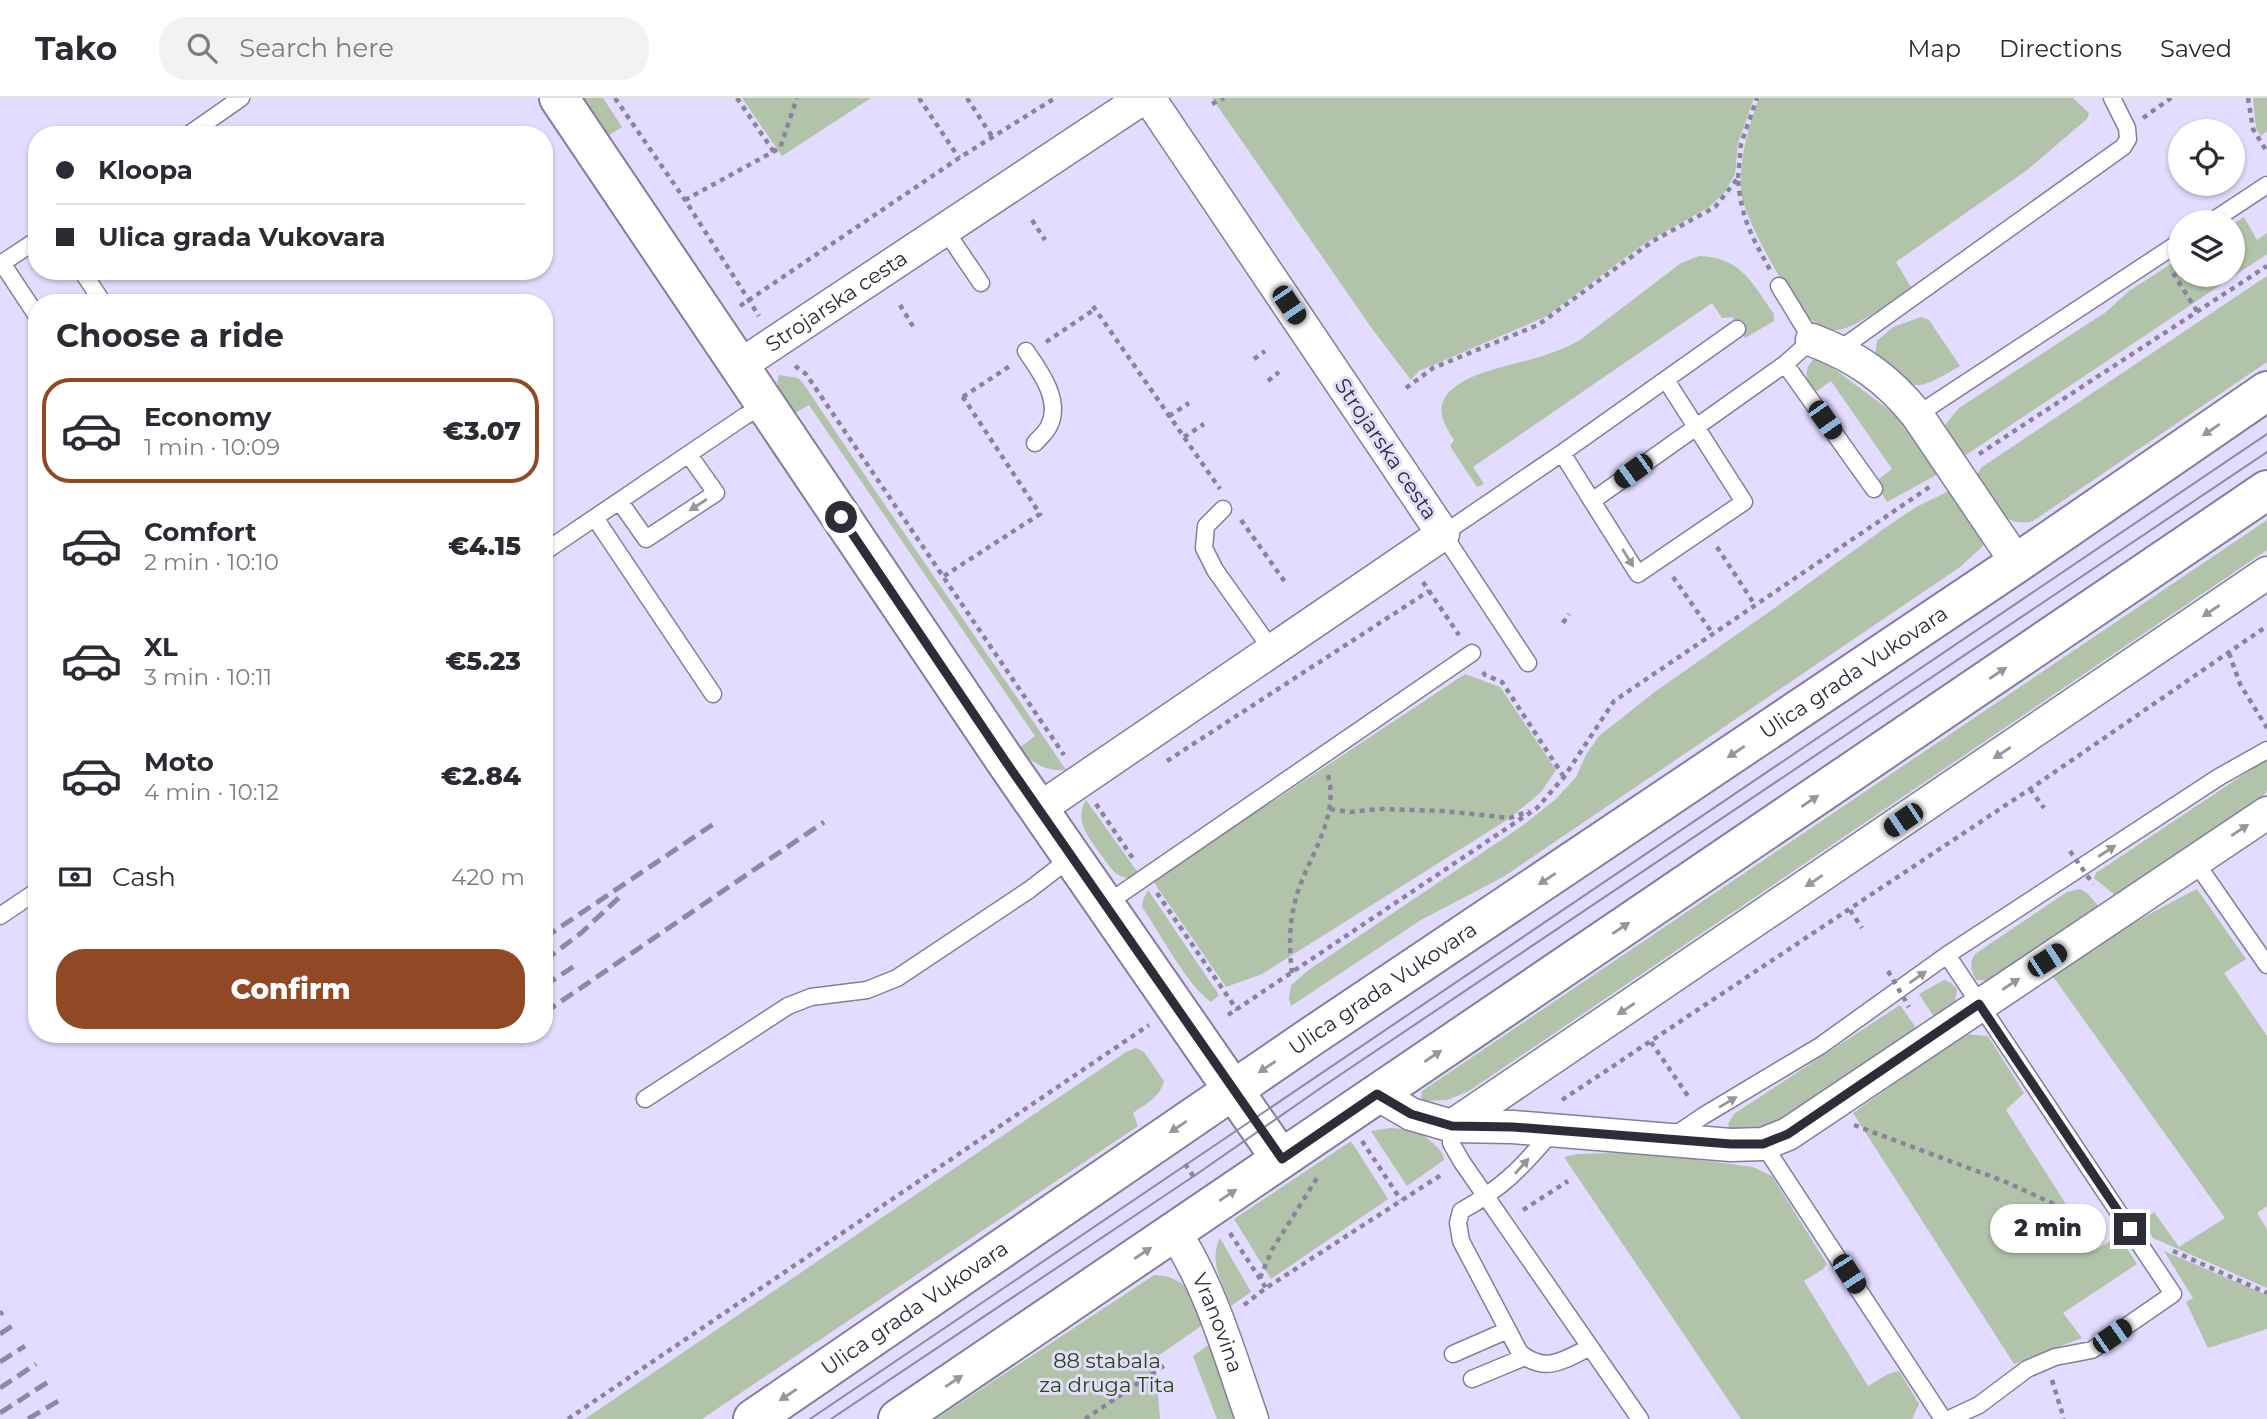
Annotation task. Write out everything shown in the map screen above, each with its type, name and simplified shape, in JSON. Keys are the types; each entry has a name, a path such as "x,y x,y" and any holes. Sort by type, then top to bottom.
{"main road":[{"path":"559,98 1039,809 1282,1159"},
{"name":"Ulica grada Vukovara","path":"753,1419 1235,1089 2017,563 2267,391"},
{"path":"898,1419 2267,490"}],"street":[{"name":"Strojarska cesta","path":"739,366 1143,98"},
{"name":"Strojarska cesta","path":"1039,809 1443,534 1149,98"},
{"path":"1825,345 1859,361 1900,395 1917,415 2017,563"},
{"path":"1452,1126 2267,573"},
{"path":"1377,1094 1411,1114 1452,1126 1513,1127 1554,1118 1670,1139 1763,1144 1788,1134 1827,1110 1979,1004 2267,813"},
{"name":"Vranovina","path":"1174,1231 1199,1279 1252,1419"}],"lane":[{"path":"201,126 241,98"},
{"path":"1592,501 1785,363 1825,345 2123,147 2128,139 2127,128 2112,98"},
{"path":"2229,210 2267,185"},
{"path":"945,230 981,283"},
{"path":"28,246 2,263 28,302"},
{"path":"1917,415 2168,251"},
{"path":"1779,286 1825,345"},
{"path":"1528,663 1443,534 1737,329"},
{"path":"1026,351 1050,392 1054,412 1049,428 1035,443"},
{"path":"1785,363 1874,489"},
{"path":"1562,453 1638,574 1744,502 1666,380"},
{"path":"553,546 766,405"},
{"path":"620,502 646,539 716,493 689,456"},
{"path":"1229,510 1206,526 1204,548 1215,570 1272,650"},
{"path":"595,518 713,694"},
{"path":"1106,904 1472,653"},
{"path":"1670,1139 1703,1116 1820,1046 1947,955 2219,777 2267,750"},
{"path":"645,1099 788,1006 811,998 867,990 897,978 1029,890 1073,857"},
{"path":"2194,860 2267,965"},
{"path":"0,916 28,897"},
{"path":"1947,955 2173,1294 2092,1350 2045,1361 2027,1370 1979,1405 1949,1419"},
{"path":"1554,1118 1514,1175 1487,1197 1461,1211 1458,1223 1461,1241 1520,1353 1536,1364 1557,1363 1590,1347"},
{"path":"1452,1126 1451,1143 1640,1419"},
{"path":"1763,1144 1943,1419"},
{"path":"1453,1354 1508,1330"},
{"path":"1472,1379 1525,1357"}],"path":[{"path":"615,98 685,200 763,322"},
{"path":"737,98 774,152"},
{"path":"685,200 780,148 797,98"},
{"path":"919,98 959,158"},
{"path":"967,98 993,138"},
{"path":"973,98 975,111"},
{"path":"750,300 959,158 1055,98"},
{"path":"1212,104 1224,98"},
{"path":"1757,98 1741,144 1738,178 1740,204 1746,223 1779,286"},
{"path":"2152,112 2171,98"},
{"path":"2248,98 2253,129 2267,152"},
{"path":"2259,140 2267,135"},
{"path":"1406,388 1433,368 1538,326 1653,241 1715,207 1738,178"},
{"path":"1032,220 1045,240"},
{"path":"2162,255 2197,311"},
{"path":"1972,458 2267,266"},
{"path":"900,305 914,328"},
{"path":"1093,306 1220,490"},
{"path":"1254,359 1265,351"},
{"path":"788,359 806,374 1055,740"},
{"path":"1268,381 1279,372"},
{"path":"944,576 1040,514 961,394"},
{"path":"1169,416 1189,403"},
{"path":"1184,438 1204,424"},
{"path":"1228,1016 1537,808 1564,777 1614,701 1937,482"},
{"path":"1229,510 1285,582"},
{"path":"1704,529 1755,605"},
{"path":"1660,559 1713,634"},
{"path":"1421,579 1485,675 1502,682 1564,777"},
{"path":"1162,765 1429,591"},
{"path":"1563,623 1569,614"},
{"path":"1554,1118 1651,1042 2030,789 2267,626"},
{"path":"2229,653 2240,684 2267,728"},
{"path":"2030,789 2044,808"},
{"path":"1093,799 1140,870"},
{"path":"1292,973 1290,927 1295,900 1330,809 1350,812 1381,809 1443,811 1510,818 1537,808"},
{"path":"2070,850 2093,884"},
{"path":"1151,884 1237,1010"},
{"path":"1850,910 1862,928"},
{"path":"1888,971 1909,1007"},
{"path":"568,1419 1150,1024"},
{"path":"1651,1042 1693,1103"},
{"path":"1827,1110 1836,1120 2006,1182 2078,1215 2108,1196"},
{"path":"1357,1135 1401,1200"},
{"path":"1356,1150 1364,1144"},
{"path":"1182,1158 1200,1186"},
{"path":"1240,1307 1454,1167"},
{"path":"1260,1278 1272,1250 1317,1178 1328,1170"},
{"path":"1530,1221 1523,1209 1568,1181"},
{"path":"1228,1229 1266,1288"},
{"path":"2140,1246 2150,1241 2267,1293"},
{"path":"2045,1361 2064,1419"},
{"path":"1085,1419 1094,1416 1165,1364"}],"green space":[{"path":"578,98 603,98 622,127 605,138"},
{"path":"742,98 871,98 782,156"},
{"path":"1212,98 1754,98 1738,143 1735,174 1724,193 1709,207 1645,243 1545,317 1419,371 1411,380 1373,330"},
{"path":"1759,98 2073,98 2089,113 2087,119 2027,170 1896,262 1911,287 1864,319 1834,330 1815,323 1791,295 1769,258 1744,204 1741,192 1743,156"},
{"path":"2253,98 2267,98 2267,131 2261,136 2256,128"},
{"path":"2245,219 2257,240 2267,233 2267,254 2245,269"},
{"path":"1699,256 1725,261 1744,274 1774,314 1774,321 1745,338 1732,317 1722,318 1712,303 1473,467 1484,484 1477,487 1450,446 1454,440 1441,410 1447,395 1455,387 1479,374 1549,354 1580,340 1681,263"},
{"path":"2168,266 2168,287 2218,287 1963,457 1945,425 1959,408 2106,312 2129,291"},
{"path":"2267,276 2267,362 2033,521 2013,521 1998,510 1976,476 1982,467"},
{"path":"1921,317 1929,320 1960,366 1932,381 1914,385 1898,376 1875,355 1877,341 1893,327"},
{"path":"1818,357 1896,415 1914,432 1938,474 1887,502 1875,482 1892,469 1831,381 1814,393 1808,384 1808,369"},
{"path":"779,375 798,378 803,383 1066,770 1052,770 1040,766 1018,749 1035,736 809,405 791,415 778,392"},
{"path":"1951,490 1982,535 1983,546 1960,567 1503,877 1421,920 1291,1006 1291,985 1310,969 1522,826 1556,799 1576,777 1599,736 1656,691 1885,528 1916,507"},
{"path":"2267,520 2267,550 1469,1091 1447,1100 1424,1101 1421,1097 1422,1091"},
{"path":"1465,674 1500,687 1556,770 1541,792 1510,818 1262,974 1226,987 1153,881"},
{"path":"2267,759 2267,791 2255,806 2117,897 2094,878 2096,873"},
{"path":"1086,800 1139,874 1126,878 1119,876 1093,843 1082,823 1082,808"},
{"path":"2080,889 2101,909 1995,981 1976,980 1971,967 1975,954 2067,892"},
{"path":"2197,889 2246,959 2224,973 2267,1036 2267,1206 2257,1213 2267,1229 2267,1288 2153,1238 2143,1221 2154,1212 2179,1247 2225,1218 2052,975 2123,929"},
{"path":"1148,890 1219,995 1211,1002 1183,971 1142,907"},
{"path":"1944,980 1957,989 1955,1000 1945,1014 1936,1020 1919,994"},
{"path":"1900,1005 1919,1032 1767,1131 1730,1129 1728,1124 1734,1114"},
{"path":"1965,1034 1988,1036 2024,1093 2006,1110 2095,1250 2119,1236 2137,1264 2063,1313 2082,1338 2014,1364 1853,1113"},
{"path":"1136,1048 1144,1052 1164,1081 1156,1096 1133,1113 1138,1126 702,1419 585,1419 1126,1052"},
{"path":"1390,1128 1420,1134 1439,1149 1444,1160 1407,1186 1371,1131"},
{"path":"1351,1141 1388,1199 1271,1279 1234,1219"},
{"path":"1611,1153 1671,1156 1753,1167 1772,1176 1827,1264 1804,1281 1868,1386 1899,1371 1919,1404 1912,1419 1741,1419 1564,1157"},
{"path":"1220,1238 1251,1292 1231,1306 1216,1264"},
{"path":"2164,1251 2267,1295 2267,1329 2208,1348 2186,1302 2193,1298"},
{"name":"88 stabala za druga Tita","path":"1154,1275 1175,1279 1182,1284 1192,1297 1204,1324 1155,1358 1160,1419 936,1419"},
{"path":"1210,1344 1242,1419 1217,1419 1193,1356"}],"tram line":[{"path":"810,1419 2267,434"},
{"path":"831,1419 2267,452"}],"railway":[{"path":"553,1007 824,822"},
{"path":"553,932 715,823"},
{"path":"553,954 581,933 624,893"},
{"path":"553,980 579,963"},
{"path":"0,1334 12,1326"},
{"path":"0,1362 25,1346"},
{"path":"0,1388 36,1364"},
{"path":"0,1413 48,1382"},
{"path":"28,1419 60,1400"}],"route":[{"path":"841,517 1006,762 1282,1159 1377,1094 1411,1114 1452,1126 1513,1127 1731,1144 1763,1144 1788,1134 1827,1110 1979,1004 2130,1229"}]}
